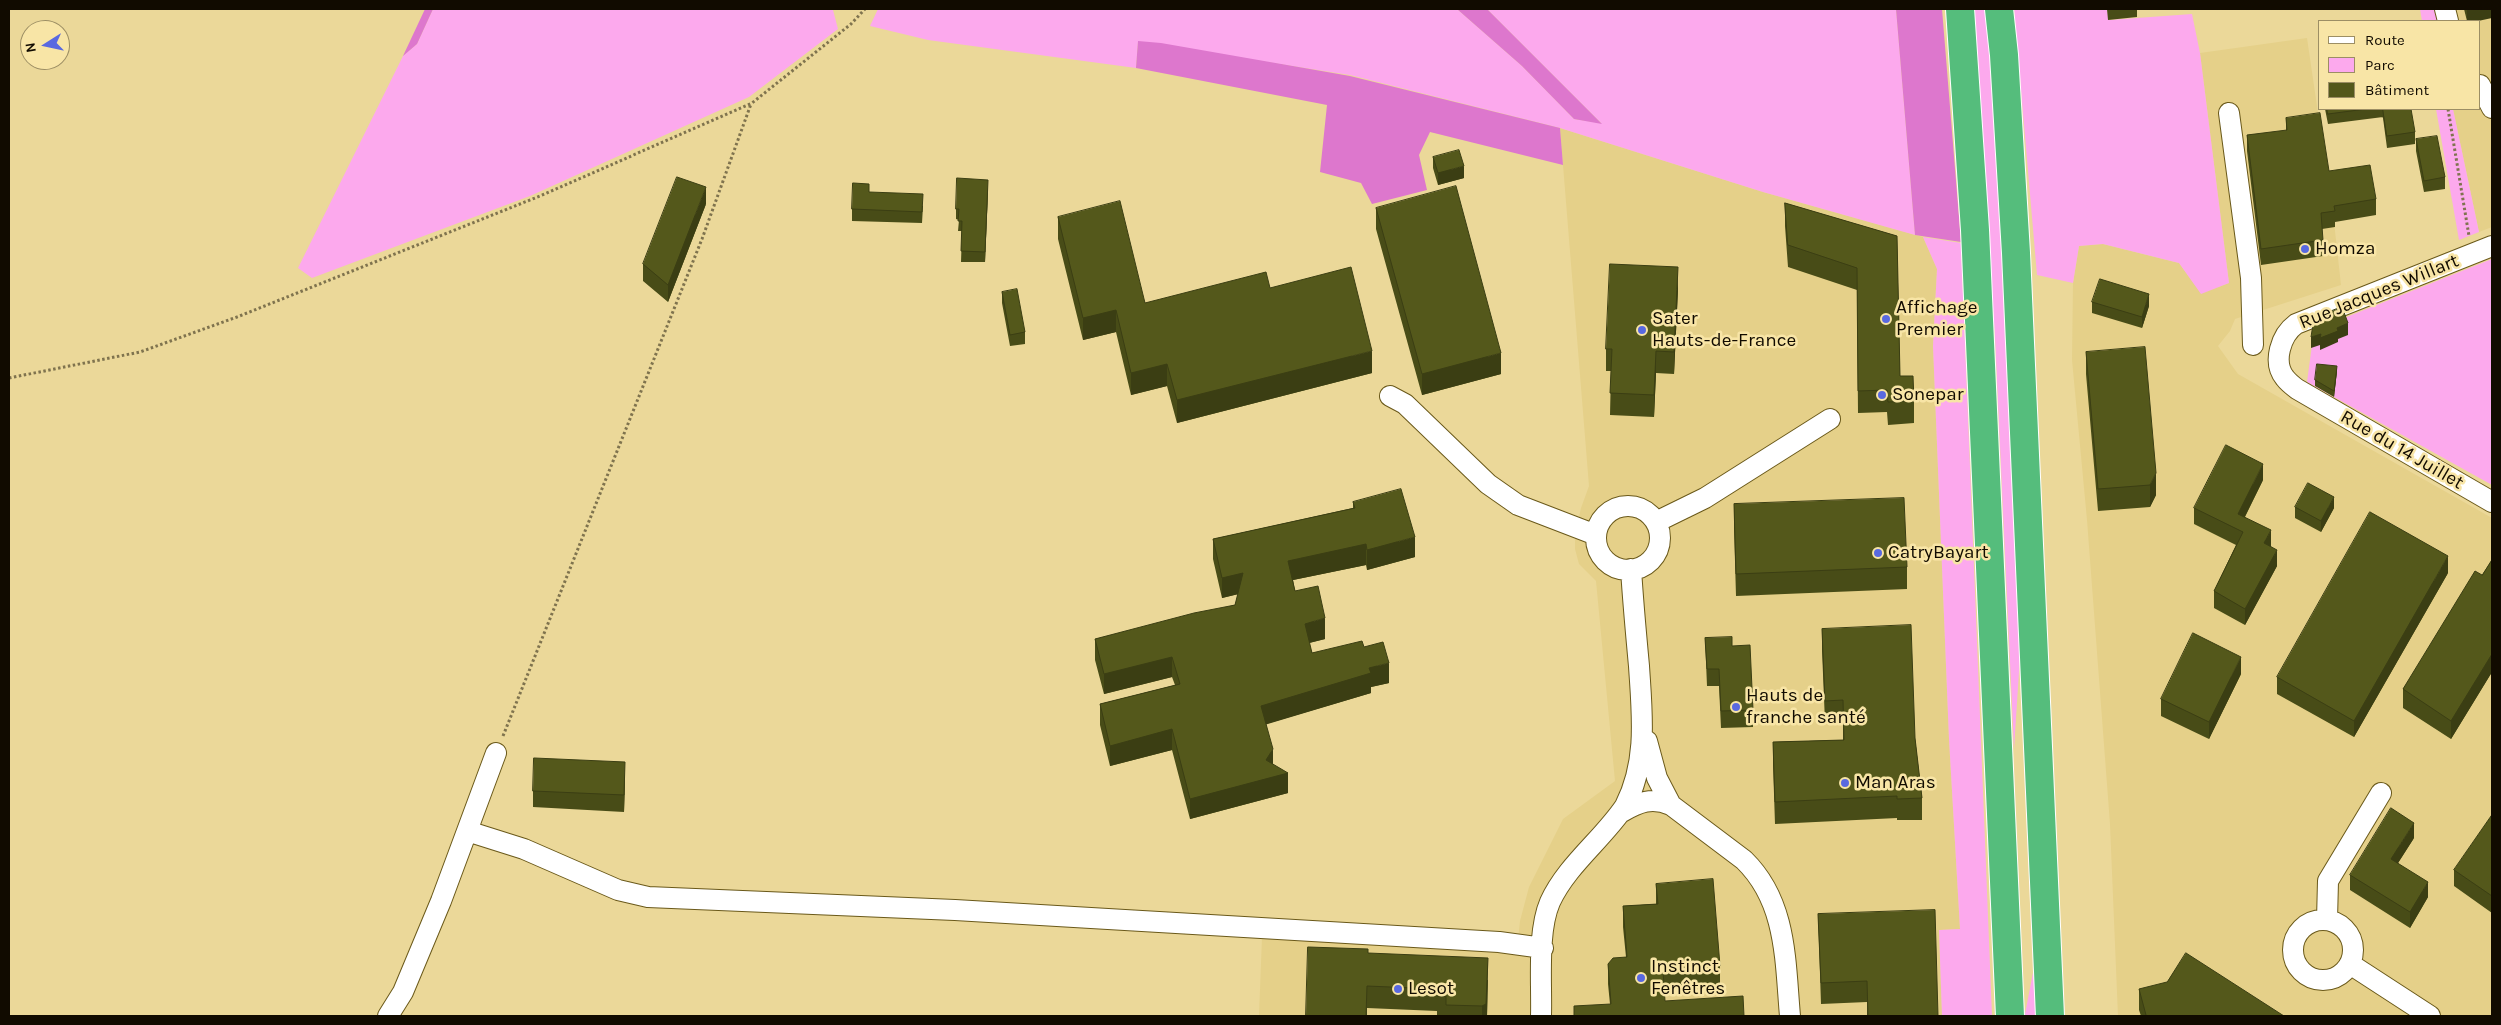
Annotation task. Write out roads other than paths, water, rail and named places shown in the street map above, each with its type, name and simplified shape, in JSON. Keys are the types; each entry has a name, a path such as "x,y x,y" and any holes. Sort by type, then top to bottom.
{"highway":[{"path":"1960,9 1975,230 2010,1016"},
{"path":"1999,9 2004,55 2016,243 2050,1016"},
{"path":"2034,642 2056,837 2067,1016"}],"street":[{"path":"2481,87 2492,108"},
{"path":"2229,113 2251,278 2253,345"},
{"name":"Rue Jacques Willart","path":"2311,398 2284,377 2281,368 2281,343 2290,329 2306,320 2492,246"},
{"path":"1390,396 1405,404 1488,484 1518,506 1596,535"},
{"name":"Rue du 14 Juillet","path":"2311,398 2492,502"},
{"path":"1656,522 1705,498 1830,419"},
{"path":"1620,507 1638,508 1648,513 1656,522 1660,538 1658,550 1647,563 1631,569 1616,567 1604,559 1599,550 1596,535 1604,517 1620,507"},
{"path":"1631,569 1643,727 1657,778 1671,805"},
{"path":"1541,1016 1546,914 1554,894 1594,842 1622,812 1635,781 1643,727"},
{"path":"388,1016 403,992 441,901 496,752"},
{"path":"2327,920 2328,881 2381,793"},
{"path":"1622,812 1648,800 1671,805 1744,860 1754,870 1771,895 1783,934 1790,1016"},
{"path":"467,831 524,849 618,890 648,897 955,910 1499,942 1543,948"},
{"path":"2327,920 2339,925 2349,934 2353,952 2350,964 2341,974 2325,980 2309,976 2297,964 2294,948 2300,932 2310,923 2327,920"},
{"path":"2350,964 2430,1016"}],"place":[{"name":"Homza","path":"2305,249"},
{"name":"Affichage Premier","path":"1886,319"},
{"name":"Sater Hauts-de-France","path":"1642,330"},
{"name":"Sonepar","path":"1882,395"},
{"name":"CatryBayart","path":"1878,553"},
{"name":"Hauts de franche santé","path":"1736,707"},
{"name":"Man Aras","path":"1845,783"},
{"name":"Instinct Fenêtres","path":"1641,978"},
{"name":"Lesot","path":"1398,989"}]}
